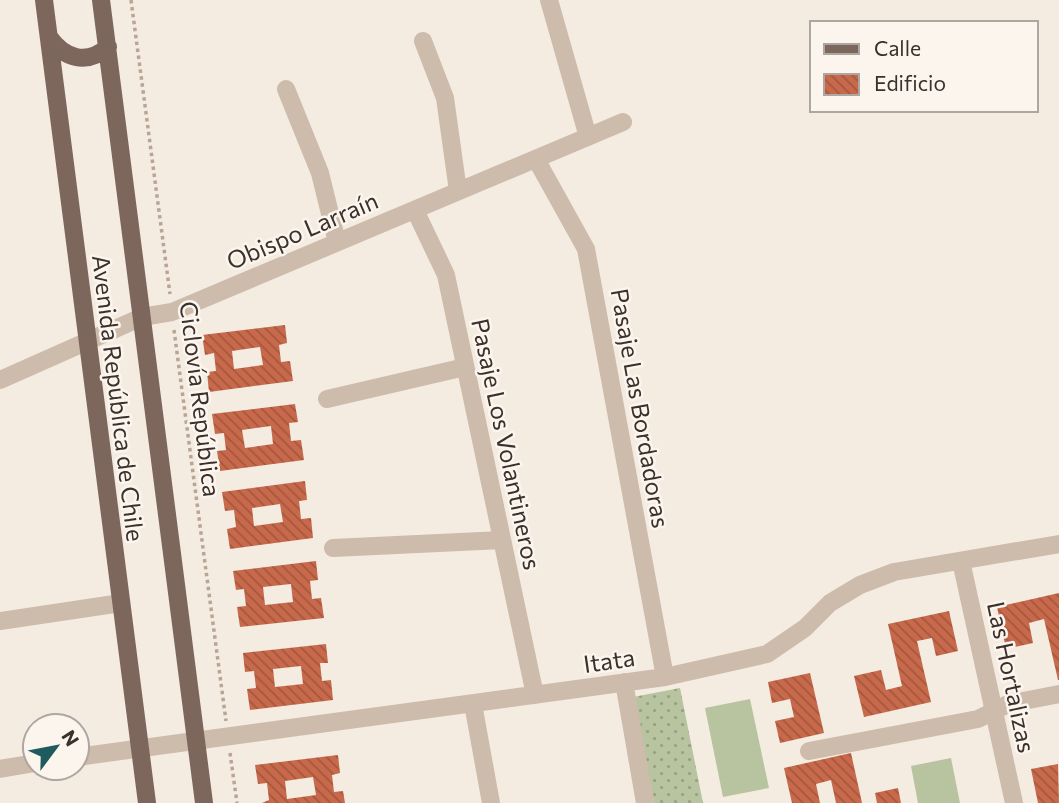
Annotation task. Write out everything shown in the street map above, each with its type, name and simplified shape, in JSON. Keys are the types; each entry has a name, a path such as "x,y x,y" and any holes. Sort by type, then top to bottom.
{"main road":[{"name":"Avenida República de Chile","path":"44,0 147,803"},
{"name":"Avenida República de Chile","path":"101,0 204,803"},
{"path":"49,37 63,53 77,58 94,57 108,47"}],"street":[{"path":"549,0 588,137"},
{"path":"422,41 445,99 458,191"},
{"path":"286,89 320,173 337,242"},
{"name":"Obispo Larraín","path":"0,380 142,317 172,312 623,122"},
{"name":"Pasaje Las Bordadoras","path":"536,159 586,249 665,677"},
{"name":"Pasaje Los Volantineros","path":"415,209 446,275 535,695"},
{"path":"327,398 465,367"},
{"path":"334,548 502,540"},
{"name":"Itata","path":"91,755 665,677 767,654 805,628 831,603 860,585 894,572 1059,544"},
{"name":"Las Hortalizas","path":"961,561 1014,803"},
{"path":"0,621 121,603"},
{"path":"624,682 645,803"},
{"path":"808,751 978,719 1008,704 1059,694"},
{"path":"473,704 491,803"},
{"path":"0,769 21,765"}],"path":[{"name":"Ciclovía República","path":"131,0 237,803"}],"green space":[{"path":"680,688 703,803 654,803 633,697"},
{"path":"750,699 769,788 723,797 705,708"},
{"path":"951,758 960,803 918,803 911,766"}],"building":[{"path":"285,325 287,343 279,345 281,362 290,361 293,381 209,392 207,372 216,371 214,353 205,355 202,335","holes":["260,347 263,365 234,369 232,351"]},
{"path":"295,404 298,422 289,423 291,441 301,440 304,460 220,471 217,451 226,450 224,433 215,434 212,414","holes":["271,426 273,444 245,448 242,430"]},
{"path":"305,481 307,500 299,501 301,519 311,518 313,538 230,549 227,529 236,527 234,510 225,511 222,492","holes":["280,504 283,522 254,526 252,508"]},
{"path":"316,561 318,580 310,581 312,599 321,598 324,618 240,627 237,607 246,606 244,589 236,590 233,571","holes":["291,584 293,602 265,605 263,587"]},
{"path":"1059,593 1058,680 1044,619 1029,623 1033,643 1006,649 997,607"},
{"path":"949,611 958,651 936,656 932,638 917,641 931,702 864,717 854,676 881,670 886,690 902,686 888,624"},
{"path":"326,644 328,663 320,663 322,681 331,680 333,700 250,710 247,689 256,688 254,671 245,672 243,653","holes":["301,666 303,684 275,687 273,669"]},
{"path":"810,673 824,733 780,743 775,721 794,717 790,699 772,703 768,682"},
{"path":"851,753 862,803 836,803 831,780 816,784 820,803 792,803 784,768"},
{"path":"338,755 340,773 332,775 334,792 343,791 345,803 262,803 269,800 267,783 258,784 255,765","holes":["313,777 316,795 287,799 285,781"]},
{"path":"1058,764 1059,803 1038,803 1031,769"},
{"path":"898,788 901,803 877,803 875,793"}]}
